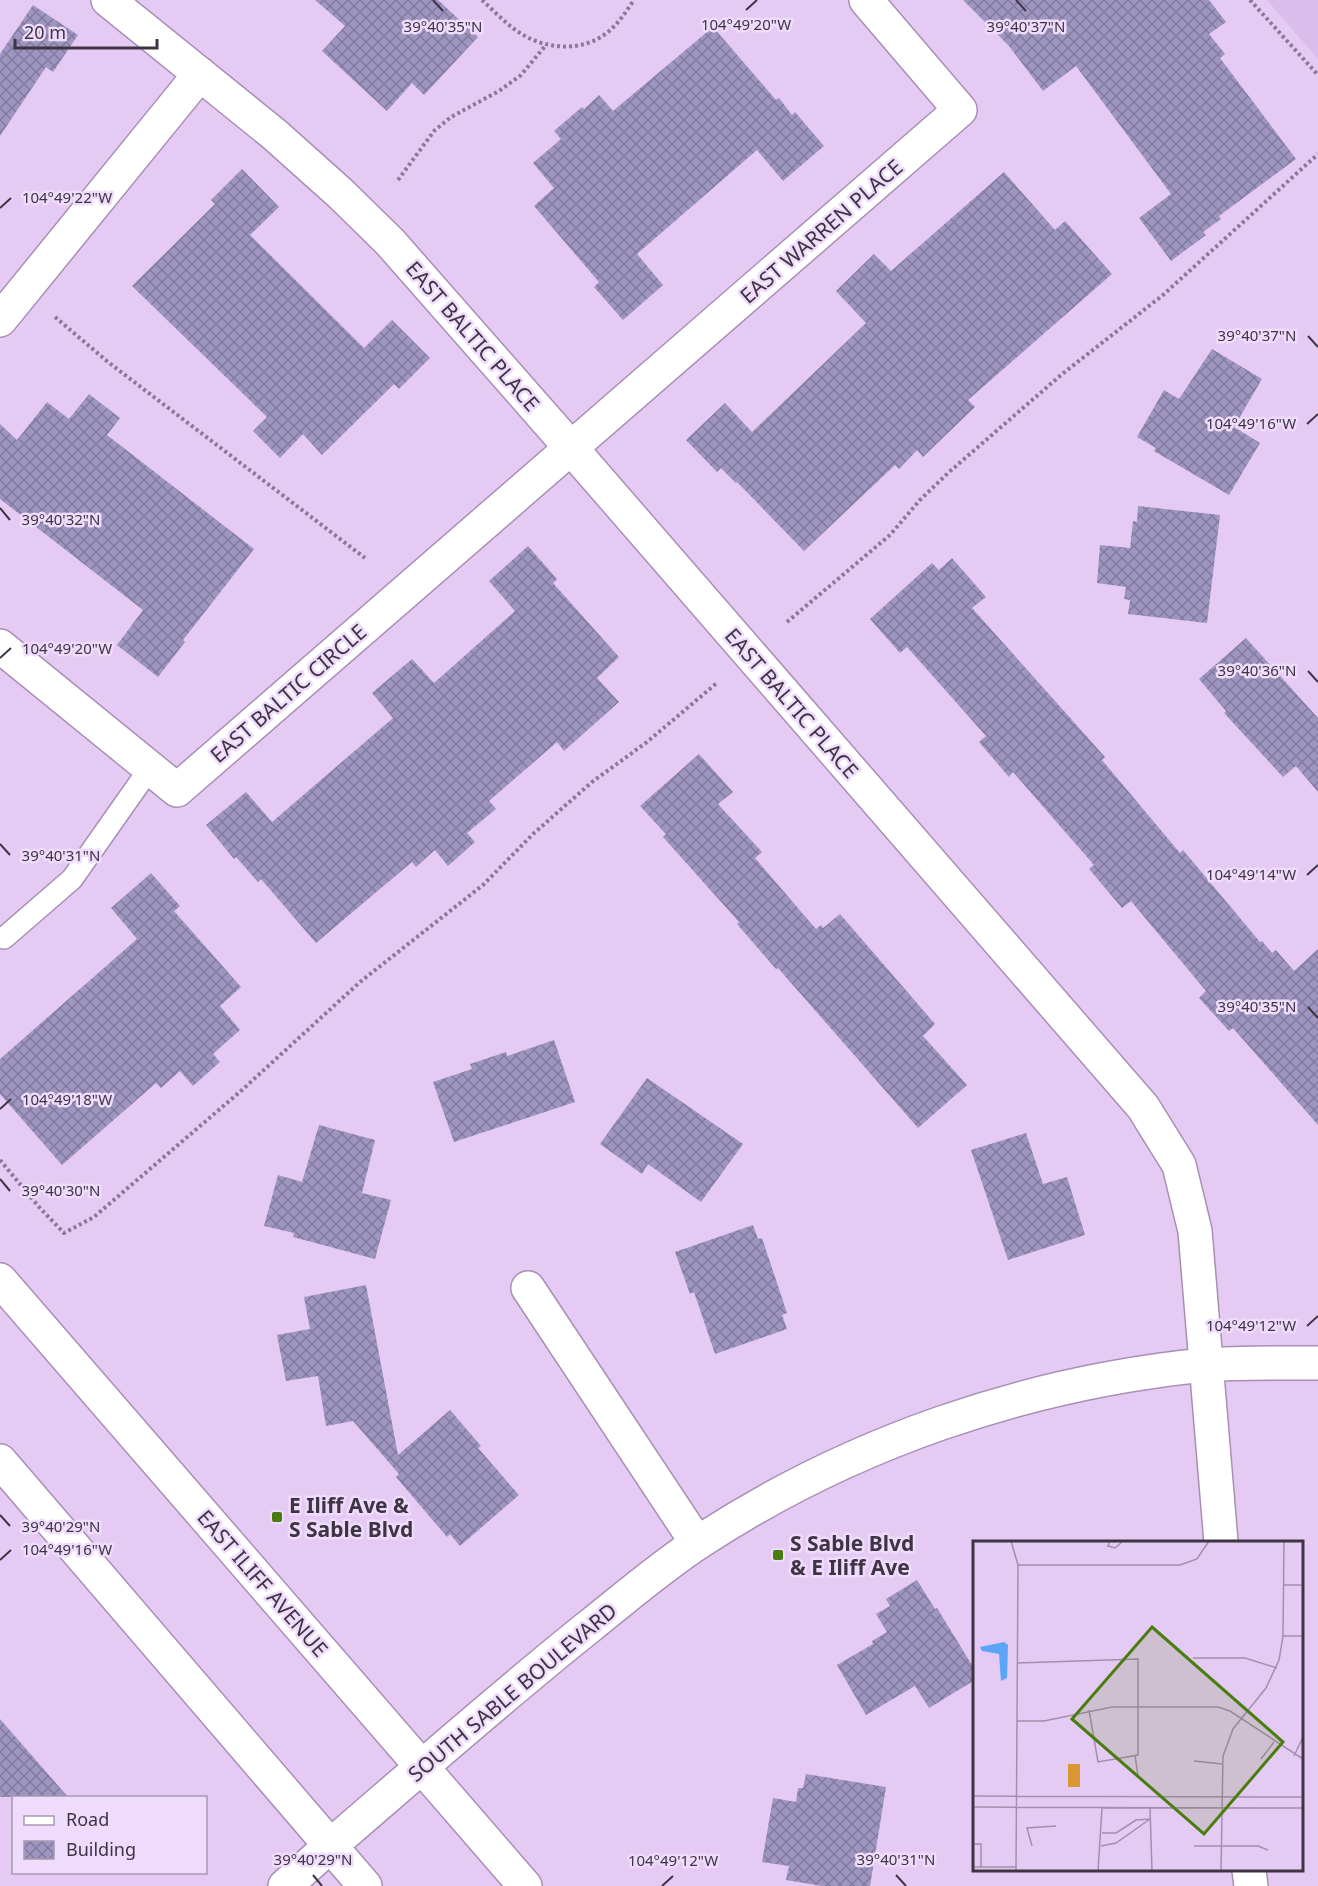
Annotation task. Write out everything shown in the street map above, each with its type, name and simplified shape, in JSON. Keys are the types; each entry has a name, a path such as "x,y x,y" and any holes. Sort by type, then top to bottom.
{"street":[{"name":"EAST BALTIC PLACE","path":"108,0 282,142 341,194 390,242 1143,1107 1179,1165 1195,1231 1221,1541"},
{"name":"EAST WARREN PLACE","path":"571,448 960,110 866,0"},
{"path":"0,320 200,74"},
{"name":"EAST BALTIC CIRCLE","path":"0,646 177,790 571,448"},
{"name":"EAST ILIFF AVENUE","path":"0,1280 525,1886"},
{"path":"528,1288 697,1543"},
{"name":"SOUTH SABLE BOULEVARD","path":"285,1886 554,1654 697,1543 775,1495 826,1469 879,1446 942,1424 1063,1388 1206,1365 1318,1363"},
{"path":"0,1461 365,1886"},
{"path":"1249,1871 1251,1886"}],"lane":[{"path":"4,938 72,879 150,768"}],"path":[{"path":"482,0 514,30 546,45 579,46 603,36 620,21 634,0"},
{"path":"1250,0 1318,75"},
{"path":"398,180 434,131 451,117 499,91 521,75 546,45"},
{"path":"787,622 890,535 920,500 948,473 1061,375 1162,296 1318,154"},
{"path":"48,311 108,362 365,558"},
{"path":"0,1160 64,1233 94,1217 242,1090 360,982 483,885 532,834 592,782 647,742 721,680"}],"shaded area":[{"path":"1267,0 1318,0 1318,59"}],"building":[{"path":"315,0 438,0 478,37 424,95 412,83 387,111 322,51 345,26"},
{"path":"963,0 1209,0 1226,22 1209,34 1225,54 1220,58 1296,159 1219,216 1221,219 1203,232 1206,235 1171,261 1139,218 1171,194 1076,66 1043,91 1009,46"},
{"path":"33,5 78,35 53,72 46,67 0,136 0,54"},
{"path":"713,27 776,100 779,98 792,115 795,112 824,146 783,181 757,150 637,254 663,285 623,320 594,287 599,282 534,206 554,188 533,163 561,139 554,131 582,107 584,109 599,95 613,111"},
{"path":"242,169 279,207 250,235 364,348 392,320 430,358 399,389 394,384 322,455 303,434 280,458 253,431 267,417 132,286 215,204 211,200"},
{"path":"1004,172 1055,230 1065,221 1112,274 968,400 975,407 923,457 917,450 899,469 895,465 804,551 737,482 721,468 717,472 686,440 725,403 752,432 866,323 836,291 874,254 891,271"},
{"path":"1212,349 1262,379 1234,427 1260,443 1229,495 1154,451 1156,448 1137,437 1164,390 1179,399"},
{"path":"89,394 120,418 107,435 254,549 183,640 185,642 158,677 117,645 143,610 0,499 0,424 17,440 47,402 69,419"},
{"path":"1138,506 1220,515 1207,623 1128,614 1130,600 1124,599 1126,587 1097,583 1100,545 1130,548 1133,521 1137,522"},
{"path":"528,546 557,579 553,583 619,657 597,678 619,702 564,751 557,742 489,801 496,809 467,833 475,842 448,866 435,850 416,867 412,862 316,943 261,879 258,882 236,857 234,859 206,825 246,792 272,822 393,718 372,693 412,659 434,683 515,611 489,581"},
{"path":"952,558 986,597 972,608 1105,757 1102,760 1180,853 1183,850 1260,942 1262,941 1272,953 1276,950 1294,971 1318,949 1318,1125 1233,1028 1229,1031 1199,998 1206,991 1131,901 1122,908 1089,869 1094,865 1013,772 1009,777 979,742 986,736 907,647 900,653 870,619 932,563 939,570"},
{"path":"1246,638 1318,718 1318,792 1296,766 1283,777 1224,713 1226,711 1199,679"},
{"path":"699,754 733,792 718,804 762,852 755,858 816,929 821,925 823,928 840,914 935,1024 923,1036 967,1085 918,1128 737,924 739,922 663,837 666,834 640,806"},
{"path":"151,873 180,906 174,911 241,987 220,1006 240,1030 213,1054 220,1062 193,1086 180,1071 161,1088 156,1083 62,1165 0,1094 0,1059 137,939 111,908"},
{"path":"554,1040 575,1102 454,1142 433,1082 472,1069 470,1064 506,1052 507,1056"},
{"path":"647,1078 743,1144 701,1202 648,1164 642,1174 600,1144"},
{"path":"319,1125 375,1140 362,1193 391,1200 375,1259 293,1237 294,1233 264,1226 278,1175 302,1182"},
{"path":"1026,1133 1043,1184 1067,1177 1085,1235 1008,1260 971,1150"},
{"path":"753,1225 758,1239 762,1238 787,1313 782,1315 787,1329 715,1354 694,1292 690,1294 675,1252"},
{"path":"366,1285 398,1455 450,1410 481,1446 478,1448 519,1495 460,1546 450,1534 447,1537 396,1477 399,1474 353,1421 326,1426 318,1376 286,1381 277,1335 310,1329 304,1297"},
{"path":"917,1580 973,1667 973,1681 929,1708 915,1686 866,1715 837,1665 873,1644 872,1641 887,1632 876,1614 890,1606 886,1599"},
{"path":"0,1719 67,1796 0,1797"},
{"path":"806,1774 886,1787 870,1886 822,1886 786,1880 789,1866 762,1862 773,1798 796,1802 798,1788 803,1788"}],"place":[{"name":"E Iliff Ave & S Sable Blvd","path":"277,1517"},
{"name":"S Sable Blvd & E Iliff Ave","path":"778,1555"}]}
